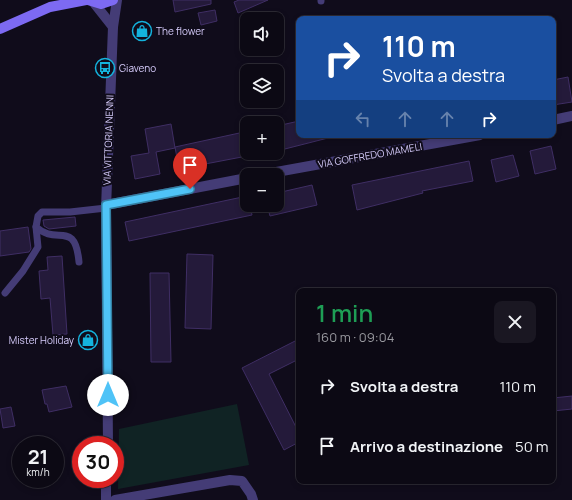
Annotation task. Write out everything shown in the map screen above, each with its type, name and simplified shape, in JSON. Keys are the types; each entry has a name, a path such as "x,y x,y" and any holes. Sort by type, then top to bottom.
{"main road":[{"path":"0,29 50,7 60,0"},
{"path":"50,7 89,1 107,3 113,0"}],"street":[{"name":"VIA VITTORIA NENNI","path":"108,436 106,206 113,27 117,0"},
{"path":"89,1 113,27"},
{"path":"556,119 572,116"},
{"name":"VIA GOFFREDO MAMELI","path":"284,171 464,138"},
{"path":"106,206 240,179"},
{"path":"115,500 230,480 242,480 253,500"},
{"path":"106,488 106,500"}],"lane":[{"path":"5,293 23,271 38,247 36,227 38,216 42,212 70,212 106,206"},
{"path":"36,227 43,233 67,235 73,239 77,246 79,262"}],"green space":[{"path":"237,404 249,465 124,488 124,436 119,436 119,429"}],"building":[{"path":"173,0 211,0 211,4 175,12"},
{"path":"239,0 268,0 238,13 234,2"},
{"path":"215,10 217,21 201,25 198,13"},
{"name":"The flower","path":"147,23 150,36 136,38 134,26"},
{"path":"568,77 572,102 556,105 556,79"},
{"path":"296,122 296,138 328,138 284,149 284,124"},
{"path":"171,124 175,148 156,152 160,174 135,179 131,156 149,153 145,129"},
{"path":"240,133 240,157 179,169 175,147"},
{"path":"551,146 556,169 535,174 530,151"},
{"path":"513,155 519,176 496,182 491,160"},
{"path":"469,161 473,181 422,191 423,193 357,210 352,185"},
{"path":"312,185 317,205 270,216 269,212 284,212 284,191"},
{"path":"240,197 240,212 251,212 252,215 129,241 125,222"},
{"path":"75,217 76,226 49,229 44,226 43,220"},
{"path":"28,227 31,249 29,252 0,256 0,231"},
{"path":"187,254 213,255 211,329 185,328"},
{"path":"62,256 67,334 53,335 50,298 41,299 39,271 48,270 47,257"},
{"path":"150,273 169,273 171,362 151,362"},
{"path":"296,341 296,360 269,374 296,427 296,444 284,450 242,368"},
{"path":"66,386 72,407 49,412 47,404 45,404 42,390"},
{"path":"572,396 572,409 556,411 556,398"},
{"path":"11,407 15,426 3,428 0,409"}],"place":[{"name":"The flower","path":"142,31"},
{"name":"Giaveno","path":"105,68"},
{"name":"Mister Holiday","path":"88,340"}],"route":[{"path":"108,395 106,205 190,189"}]}
